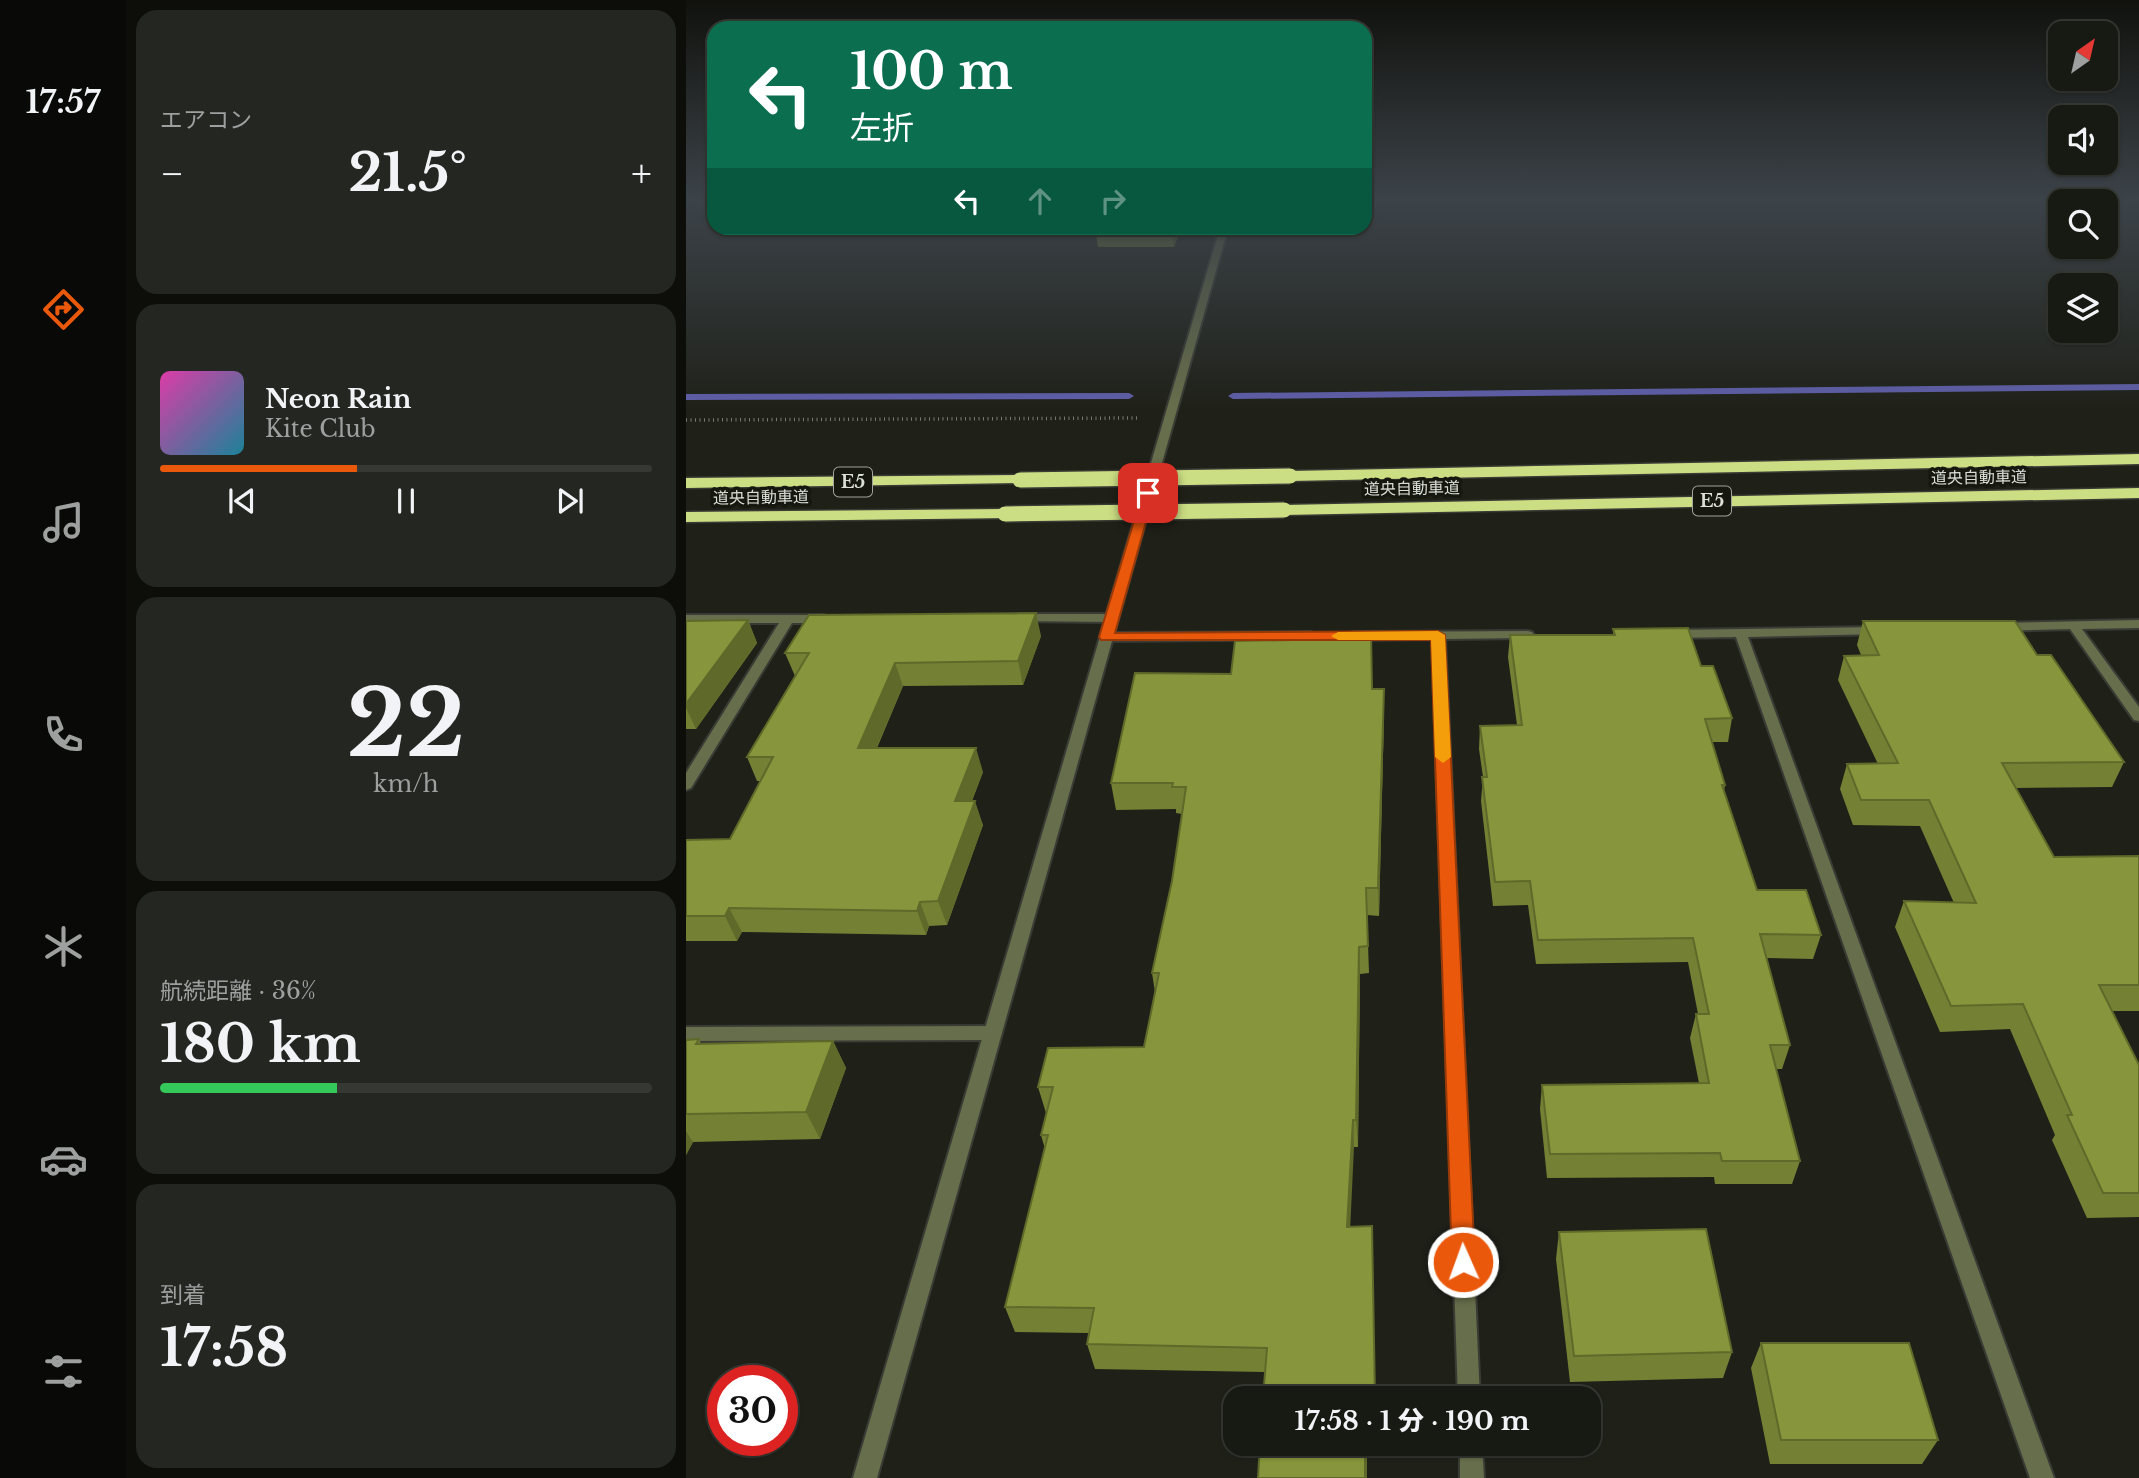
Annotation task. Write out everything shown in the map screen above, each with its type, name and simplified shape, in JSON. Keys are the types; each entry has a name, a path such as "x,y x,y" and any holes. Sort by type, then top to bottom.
{"highway":[{"name":"道央自動車道","path":"686,483 1290,476 2139,459"},
{"name":"道央自動車道","path":"686,517 1284,510 2139,493"}],"street":[{"path":"865,1478 1212,271"},
{"path":"1004,618 1112,618"},
{"path":"686,785 788,619"},
{"path":"686,620 842,619"},
{"path":"1991,628 2139,624"},
{"path":"2074,625 2139,717"},
{"path":"1658,635 1894,630"},
{"path":"1741,634 2042,1478"},
{"path":"1438,635 1469,1386"},
{"path":"1106,637 1548,635"},
{"path":"686,1034 993,1033"},
{"path":"1471,1456 1472,1478"}],"path":[{"path":"686,420 1169,418"}],"building":[{"path":"1036,613 1018,661 895,663 858,748 976,748 955,801 975,801 938,901 920,902 917,911 729,908 725,916 686,916 686,840 730,839 773,757 747,757 809,653 785,653 809,615"},
{"path":"748,620 686,704 686,621"},
{"path":"1863,621 2015,621 2037,655 2051,655 2124,762 2002,763 2054,857 2139,856 2139,985 2099,985 2139,1065 2139,1193 2103,1193 2067,1115 2072,1115 2023,1004 1951,1006 1904,901 1976,903 1929,800 1861,800 1847,764 1898,763 1844,656 1879,655"},
{"path":"1688,628 1701,666 1713,666 1732,718 1705,719 1725,785 1722,785 1757,890 1806,890 1821,935 1760,934 1790,1045 1770,1045 1800,1161 1722,1161 1720,1153 1550,1154 1542,1085 1709,1083 1696,1014 1709,1014 1693,938 1538,940 1530,881 1495,882 1482,777 1487,777 1480,726 1522,725 1510,635 1615,635 1613,629"},
{"path":"1371,634 1372,689 1384,689 1378,888 1366,888 1368,946 1359,947 1356,1120 1353,1120 1347,1227 1372,1226 1375,1386 1264,1386 1267,1348 1087,1344 1094,1308 1005,1307 1048,1135 1041,1135 1053,1087 1038,1087 1048,1048 1144,1047 1159,973 1152,973 1172,881 1186,787 1172,787 1173,783 1111,783 1135,673 1231,674 1235,641 1294,640 1294,635"},
{"path":"699,1039 696,1044 833,1041 806,1112 686,1114 686,1040"},
{"path":"1706,1229 1732,1352 1574,1356 1559,1232"},
{"path":"1761,1343 1909,1343 1938,1440 1781,1440"},
{"path":"1259,1456 1365,1456 1365,1478 1258,1478"}],"waterway":[{"path":"1233,396 2139,387"},
{"path":"686,397 1129,396"}],"slow traffic":[{"path":"1338,636 1438,635 1443,757"}],"route":[{"path":"1148,493 1106,637 1438,635 1463,1262"}]}
